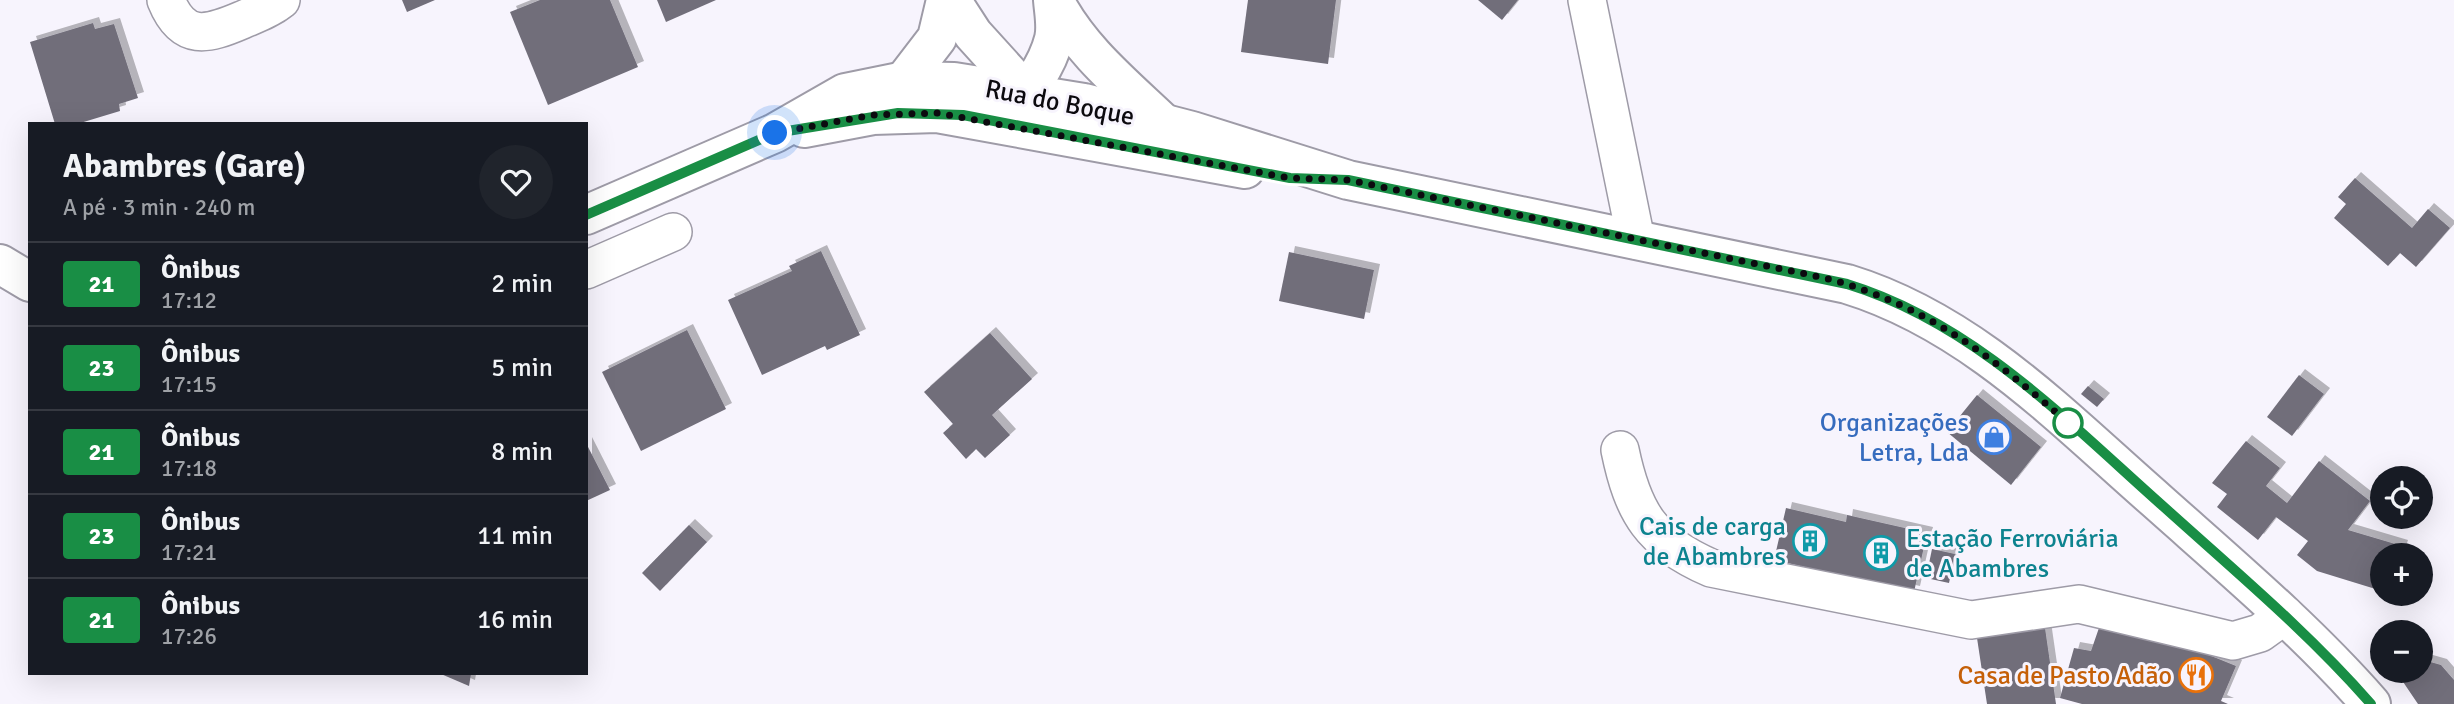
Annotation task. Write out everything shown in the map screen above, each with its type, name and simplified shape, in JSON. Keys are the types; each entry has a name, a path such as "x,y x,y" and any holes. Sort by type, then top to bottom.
{"main road":[{"path":"904,82 937,37 946,0"},
{"path":"951,0 973,34 1025,92 1055,120 1098,141"},
{"path":"873,115 931,98 1008,104 1016,102 1025,92 1053,41 1053,0"},
{"path":"1053,0 1069,27 1088,50 1163,123"},
{"name":"Rua do Boque","path":"588,214 775,133 845,93 904,82 954,82 1025,92 1163,123 1348,180 1847,284 1888,297 1950,329 2021,381 2285,615 2371,704"},
{"name":"Rua do Boque","path":"775,133 873,115 923,112 963,115 1290,178 1348,180"},
{"path":"0,264 28,281"}],"street":[{"path":"166,0 176,19 186,28 198,33 224,27 281,0"},
{"path":"1587,0 1645,242"},
{"path":"588,269 673,232"},
{"path":"1620,450 1629,490 1648,526 1678,552 1712,568 1971,621 2079,604 2232,641 2260,633 2285,615"}],"building":[{"path":"402,0 435,0 407,12"},
{"path":"540,0 610,0 638,67 548,105 510,12"},
{"path":"657,0 716,0 666,22"},
{"path":"1248,0 1336,0 1328,64 1241,52"},
{"path":"1478,0 1518,0 1502,20"},
{"path":"93,23 95,29 114,24 138,98 119,104 120,111 84,122 54,122 30,42"},
{"path":"2355,178 2412,228 2428,209 2450,228 2416,267 2400,253 2388,266 2334,218 2346,204 2338,197"},
{"path":"821,251 860,335 827,350 825,346 762,375 728,300 792,271 789,266"},
{"path":"1289,252 1374,270 1364,319 1279,301"},
{"path":"687,330 726,409 641,451 602,372"},
{"path":"990,333 1032,379 992,415 1010,435 985,458 976,449 966,459 943,433 953,424 924,392"},
{"path":"2299,375 2324,394 2292,436 2267,417"},
{"path":"2088,386 2104,399 2097,407 2081,394"},
{"path":"1977,395 2041,447 2011,485 1947,432"},
{"path":"2246,441 2280,468 2266,486 2287,503 2319,461 2370,501 2348,530 2392,543 2370,543 2370,587 2317,571 2297,555 2308,541 2276,517 2258,540 2217,507 2227,494 2212,483"},
{"path":"588,447 610,490 588,500"},
{"path":"1786,508 1846,522 1847,515 1927,533 1914,592 1774,560"},
{"path":"689,525 707,542 660,591 642,573"},
{"path":"1932,549 1955,554 1949,583 1926,578"},
{"path":"2100,625 2184,645 2236,666 2221,701 2228,704 2082,704 2060,698 2074,648 2091,651"},
{"path":"2045,628 2056,704 1987,704 1977,638"},
{"path":"2433,663 2441,665 2454,680 2454,704 2418,704 2404,683 2433,683"},
{"path":"443,675 471,675 469,686"}],"bus line":[{"name":"21","path":"588,214 775,133 873,115 937,113 963,115 1290,178 1348,180 1847,284 1888,297 1950,329 2003,367 2285,615 2371,704"}],"place":[{"name":"Organizações Letra, Lda","path":"1994,437"},
{"name":"Cais de carga de Abambres","path":"1810,541"},
{"name":"Estação Ferroviária de Abambres","path":"1881,553"},
{"name":"Casa de Pasto Adão","path":"2196,675"}],"route":[{"path":"775,133 898,113 963,115 1290,178 1348,180 1825,278 1888,297 1950,329 2003,367 2074,428 2068,423"}]}
